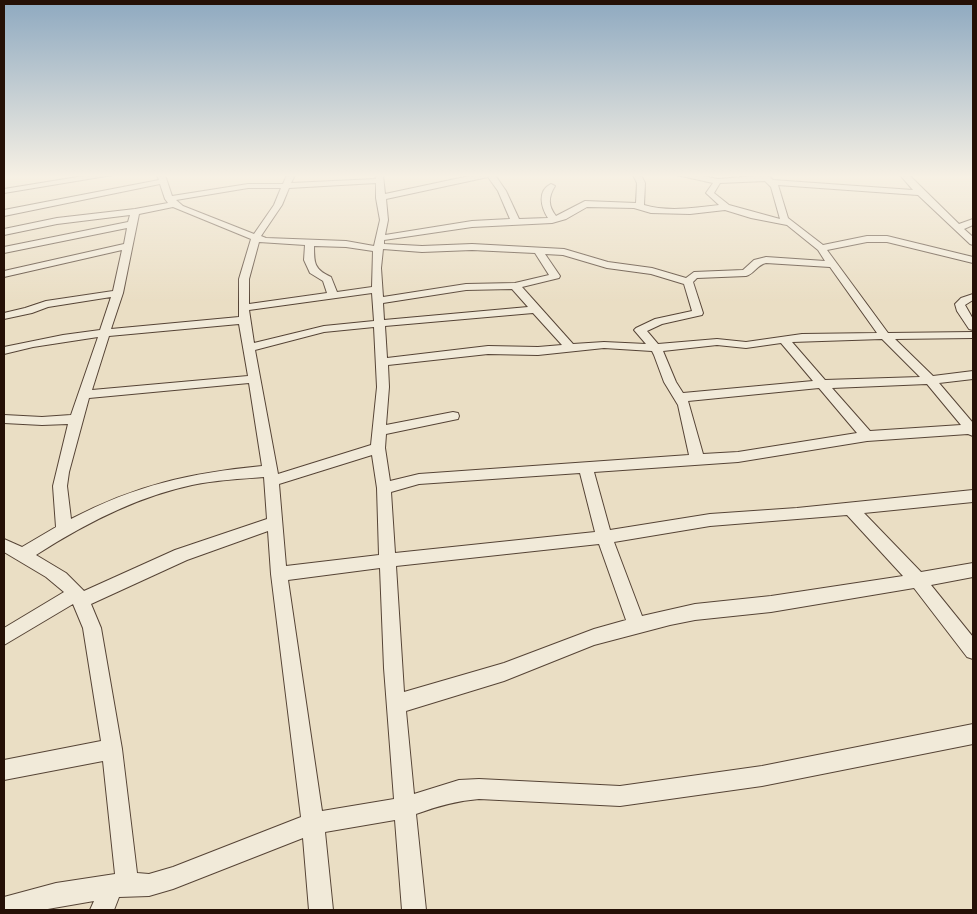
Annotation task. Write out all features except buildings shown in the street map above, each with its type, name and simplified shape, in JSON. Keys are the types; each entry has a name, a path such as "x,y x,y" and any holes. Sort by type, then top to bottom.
{"street":[{"path":"4,232 86,218"},
{"path":"64,528 60,486 76,419 118,294 134,218"},
{"path":"206,218 273,242 379,244 429,249 472,247 564,252 607,265 652,271 688,282"},
{"path":"269,218 256,237 244,279 244,314 271,476 279,574 313,823 321,910"},
{"path":"384,218 376,268 383,387 378,448 384,488 393,668 414,910"},
{"path":"514,218 516,222"},
{"path":"379,244 472,224 561,218"},
{"path":"762,218 788,223"},
{"path":"784,218 788,223 821,248 884,336 929,379 973,430"},
{"path":"947,218 973,242"},
{"path":"958,228 973,222"},
{"path":"4,250 133,224"},
{"path":"821,248 867,239 887,239 973,260"},
{"path":"310,243 309,260 316,273 327,279 333,295"},
{"path":"4,274 128,246"},
{"path":"4,350 39,342 106,333 179,328 333,295 378,295 466,286 515,286 555,276 538,252"},
{"path":"697,460 687,414 666,373 660,354 640,330 659,321 699,311 694,303 688,282 691,276 698,274 746,273 758,262 766,260 834,264"},
{"path":"515,286 570,348"},
{"path":"4,316 28,312 46,304 118,294"},
{"path":"973,297 960,304 962,311 973,327"},
{"path":"249,348 312,331 536,309"},
{"path":"382,362 469,351 538,351 604,345 655,348 708,342 746,344 783,339 973,335"},
{"path":"783,339 867,436"},
{"path":"679,398 823,384 919,382 929,379 973,375"},
{"path":"83,396 144,388 254,378"},
{"path":"379,431 453,416"},
{"path":"4,419 52,421 76,419"},
{"path":"384,488 419,479 586,469 738,457 867,436 973,430"},
{"path":"23,555 64,528 120,502 178,482 271,476 378,448"},
{"path":"586,469 604,537 638,626"},
{"path":"279,574 604,537 710,520 973,496"},
{"path":"850,508 917,579 973,651"},
{"path":"4,637 78,597 181,556 275,522"},
{"path":"4,545 64,582 78,597 92,628 112,749 120,885 102,910"},
{"path":"397,704 504,672 575,643 695,612 771,604 973,570"},
{"path":"4,909 56,894 120,885 149,885 173,878 313,823 405,808 439,795 459,790 479,788 620,796 762,776 973,734"},
{"path":"4,770 112,749"}]}
